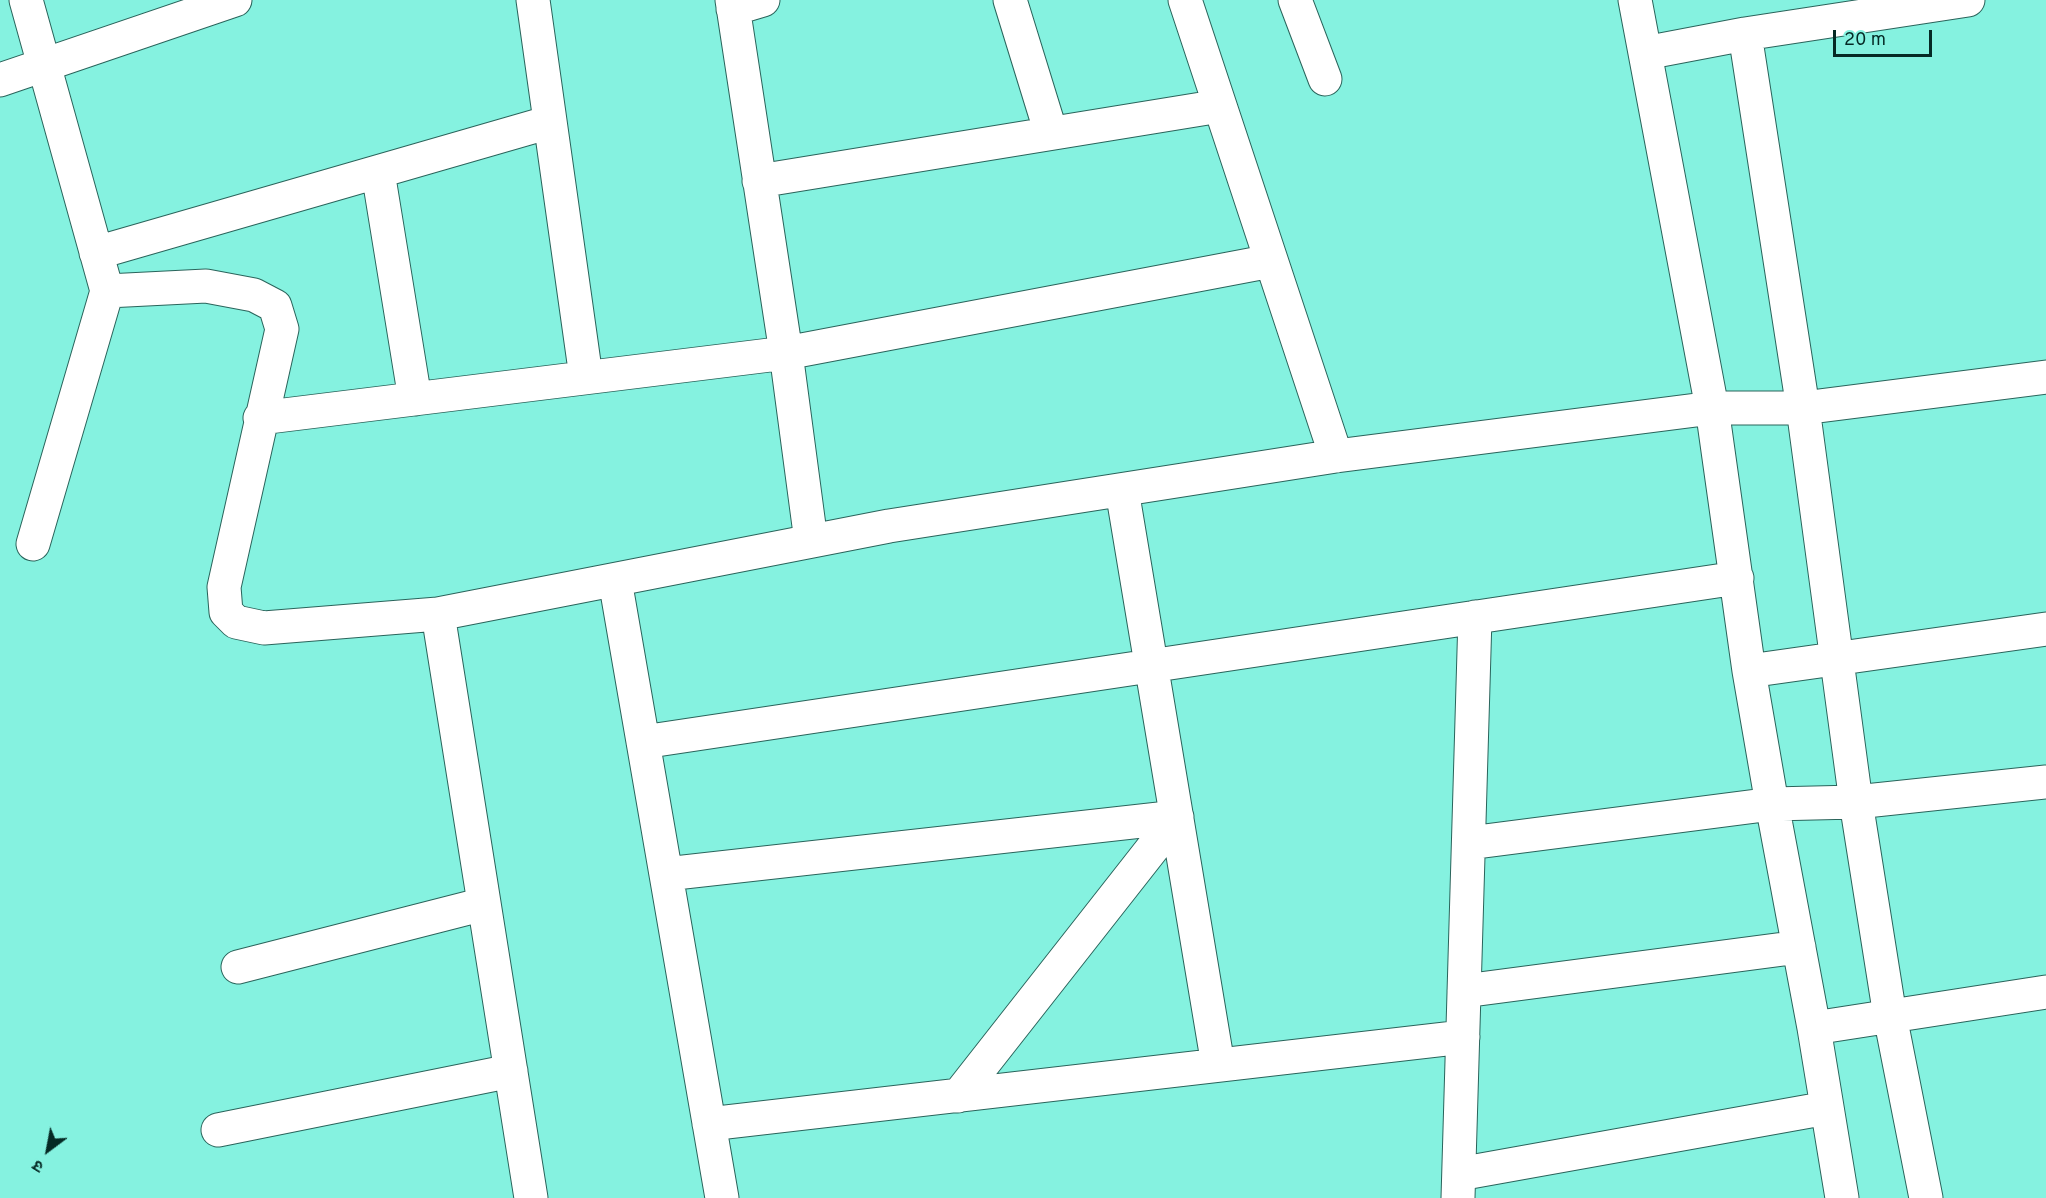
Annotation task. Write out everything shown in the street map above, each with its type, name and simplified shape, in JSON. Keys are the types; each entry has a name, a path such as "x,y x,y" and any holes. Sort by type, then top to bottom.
{"street":[{"path":"26,0 106,291 33,544"},
{"path":"0,80 235,0"},
{"path":"533,0 586,377"},
{"path":"1010,0 1051,133"},
{"path":"1185,0 1336,456"},
{"path":"1295,0 1325,79"},
{"path":"1635,0 1712,408 1749,671 1814,1028 1842,1198"},
{"path":"1645,53 1745,34 1968,0"},
{"path":"743,3 759,181 786,352 811,541"},
{"path":"1745,34 1803,408 1856,802 1890,1016 1926,1198"},
{"path":"759,181 1220,106"},
{"path":"96,253 550,122"},
{"path":"378,171 415,399"},
{"path":"260,418 786,352 1271,261"},
{"path":"106,291 206,286 254,295 274,306 282,328 260,418 224,587 226,612 236,622 264,628 438,614 889,526 1336,456 1712,408 1803,408 2046,376"},
{"path":"1122,490 1218,1065"},
{"path":"643,742 1737,578"},
{"path":"615,580 722,1198"},
{"path":"438,614 531,1198"},
{"path":"1476,617 1459,1186 1827,1108"},
{"path":"1749,671 2046,629"},
{"path":"1469,843 1772,804 1856,802 2046,782"},
{"path":"666,874 1177,817"},
{"path":"958,1096 1177,817"},
{"path":"238,967 484,904"},
{"path":"1464,991 1799,947"},
{"path":"1814,1028 2046,992"},
{"path":"709,1124 1463,1036"},
{"path":"218,1130 511,1071"}]}
